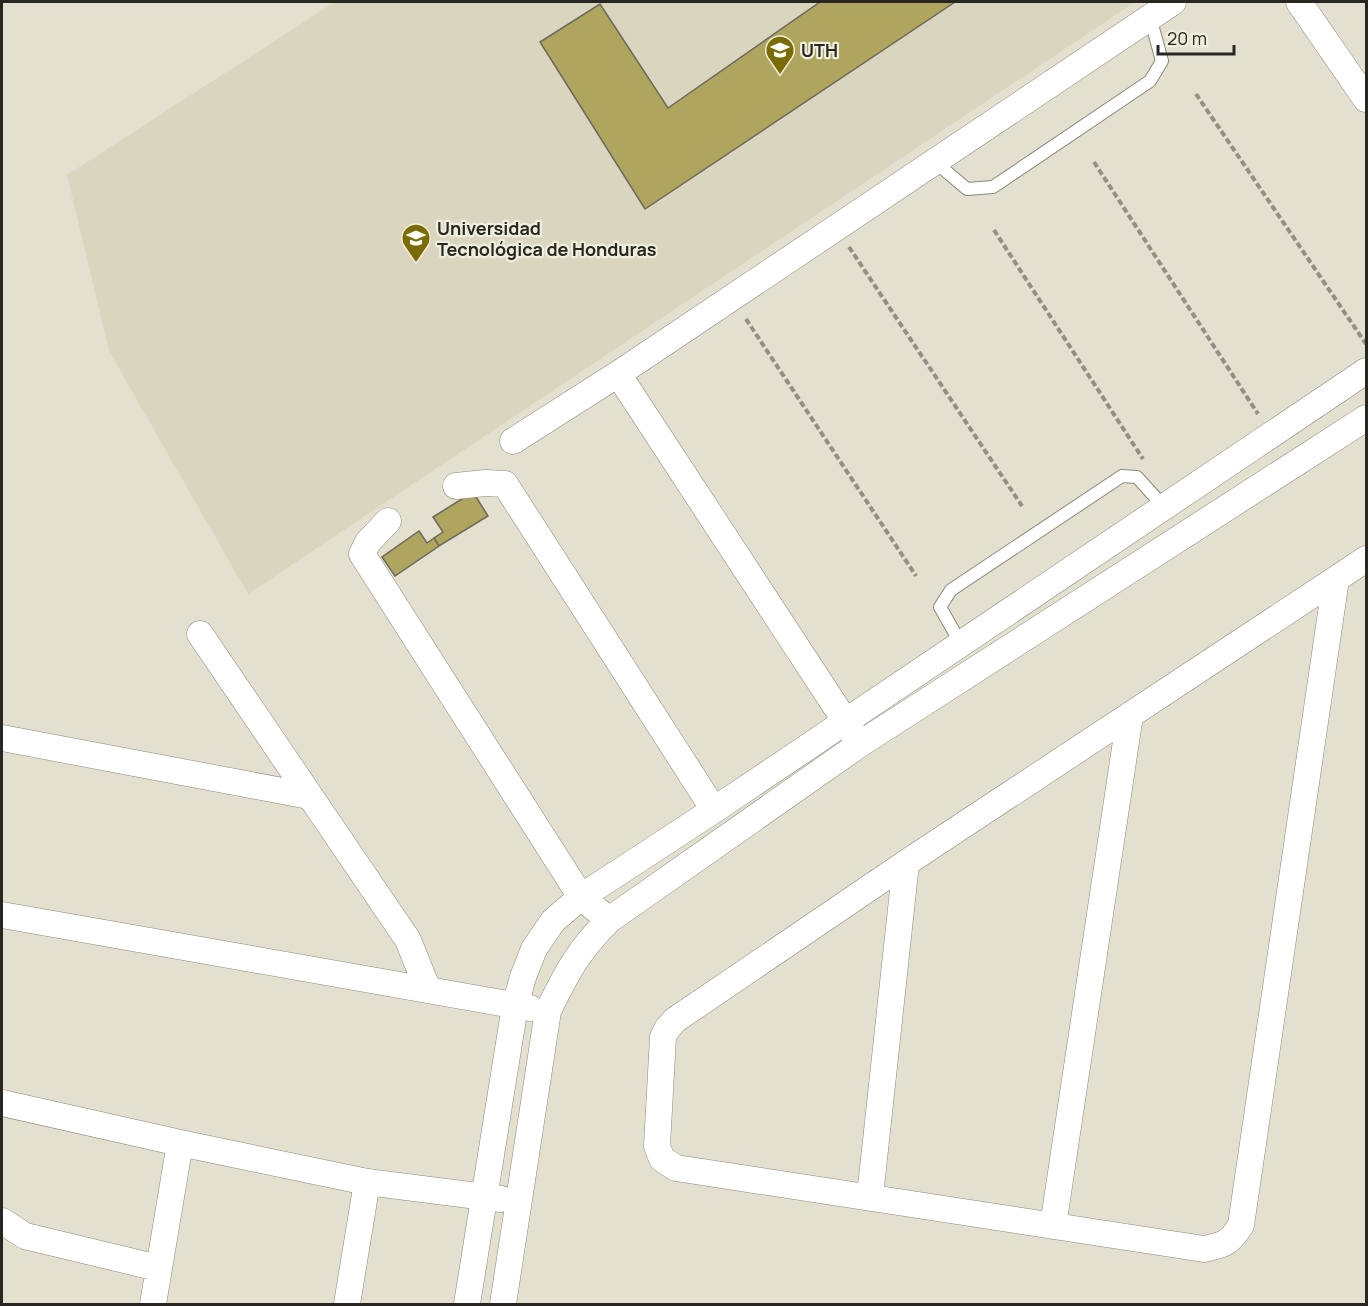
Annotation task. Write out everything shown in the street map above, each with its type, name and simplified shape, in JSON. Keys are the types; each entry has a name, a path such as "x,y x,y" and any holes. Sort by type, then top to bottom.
{"street":[{"path":"513,441 618,374 1173,2"},
{"path":"1299,2 1366,99"},
{"path":"467,1305 515,1006 534,950 553,921 580,897 846,722 1366,371"},
{"path":"618,374 860,744"},
{"path":"503,1305 548,1011 567,971 586,943 609,920 860,744 1366,418"},
{"path":"456,486 485,483 505,484 714,810"},
{"path":"388,521 368,542 362,554 580,897 609,920"},
{"path":"1336,579 1241,1225 1232,1239 1221,1246 1204,1249 676,1168 662,1160 657,1146 663,1037 675,1020 906,863 1366,559"},
{"path":"200,634 408,940 428,990"},
{"path":"1053,1226 1130,715"},
{"path":"2,738 309,796"},
{"path":"870,1196 906,863"},
{"path":"2,915 548,1011"},
{"path":"2,1106 366,1182 518,1202"},
{"path":"153,1305 180,1143"},
{"path":"347,1305 366,1182"},
{"path":"2,1221 25,1236 158,1269"}],"lane":[{"path":"935,162 967,189 993,187 1096,119 1150,81 1162,61 1150,17"},
{"path":"961,644 940,608 951,590 999,557 1122,476 1137,477 1164,507"}],"path":[{"path":"1196,94 1366,344"},
{"path":"1094,162 1271,435"},
{"path":"836,227 1022,506"},
{"path":"994,230 1146,464"},
{"path":"732,298 916,576"}],"shaded area":[{"name":"Universidad Tecnológica de Honduras","path":"335,2 1135,2 248,594 109,351 67,175"}],"building":[{"name":"UTH","path":"820,2 955,2 645,209 540,42 600,4 668,108"},
{"path":"473,492 488,516 439,546 434,538 443,532 433,517"},
{"path":"419,531 427,543 434,538 439,546 395,576 382,557"}],"place":[{"name":"UTH","path":"780,76"},
{"name":"Universidad Tecnológica de Honduras","path":"416,264"}]}
